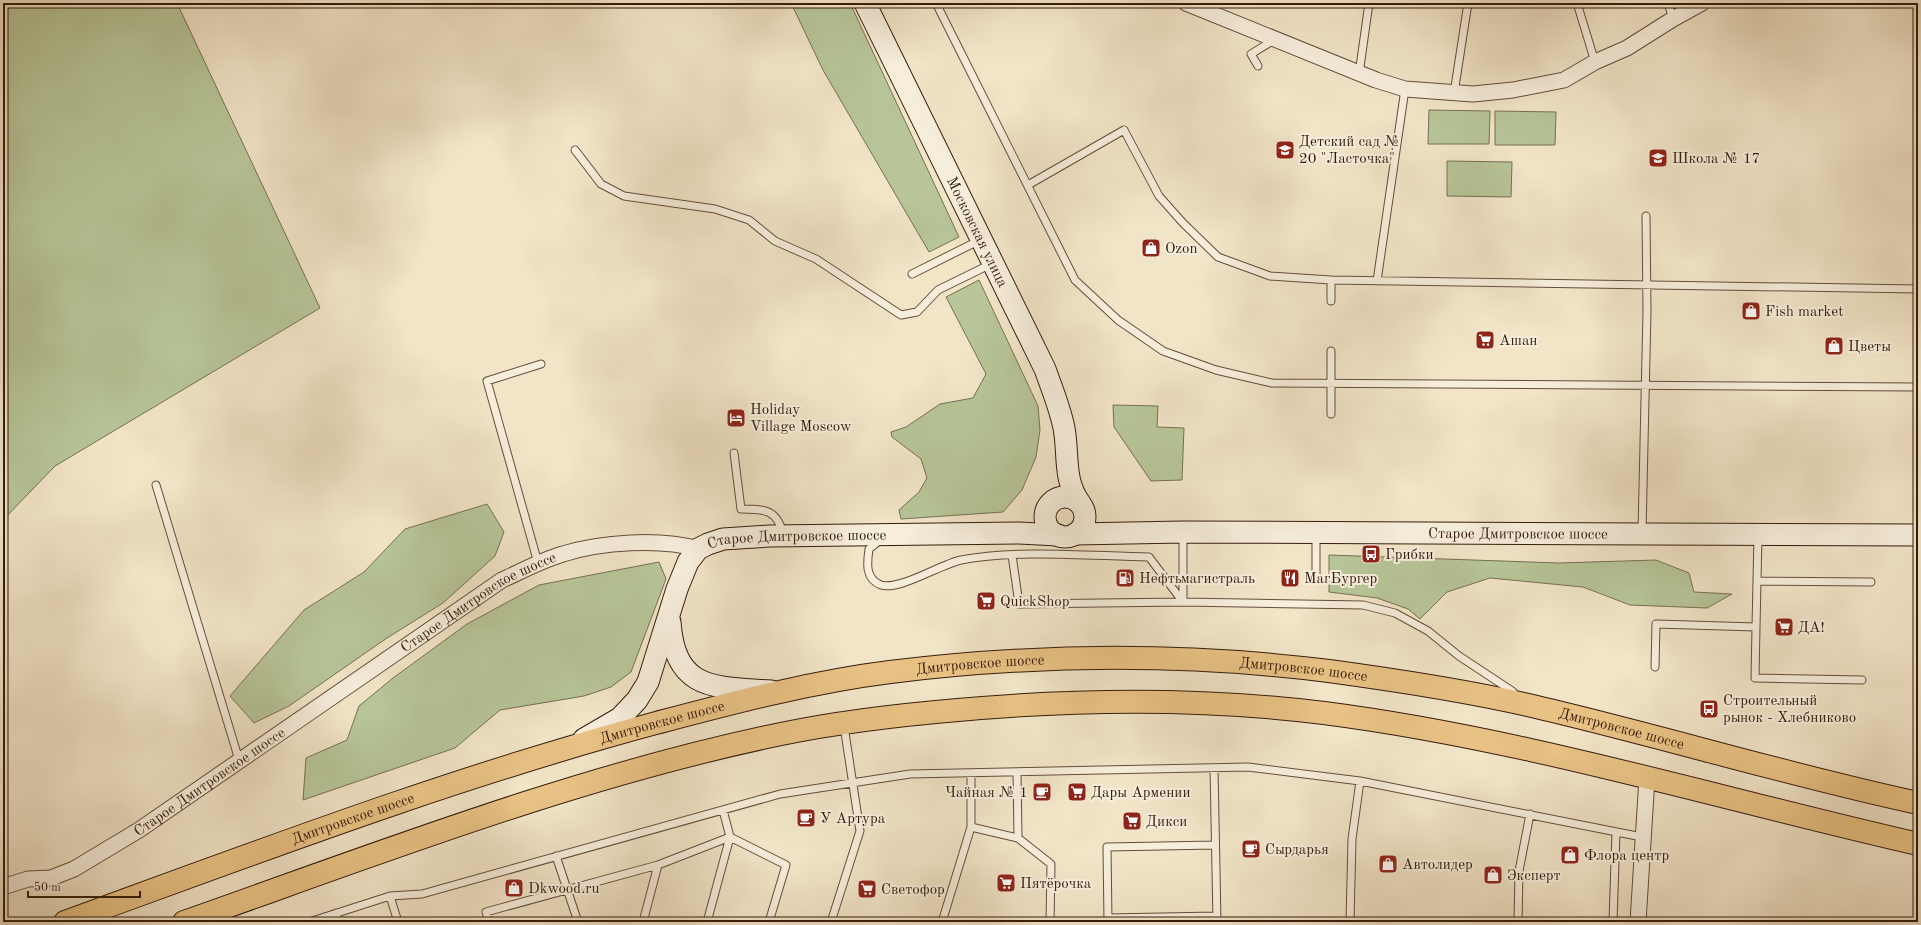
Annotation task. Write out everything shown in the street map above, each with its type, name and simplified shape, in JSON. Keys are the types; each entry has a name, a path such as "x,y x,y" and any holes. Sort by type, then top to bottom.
{"highway":[{"name":"Дмитровское шоссе","path":"66,922 274,846 456,782 572,746 781,692 887,673 1002,662 1104,658 1236,662 1327,671 1416,684 1525,704 1857,790 1918,803"},
{"path":"184,922 469,822 666,761 783,733 894,716 1010,705 1104,702 1216,704 1320,713 1409,726 1483,739 1918,844"}],"main road":[{"name":"Московская улица","path":"865,3 980,240 1045,369 1057,401 1064,430 1066,468 1064,482 1049,509"},
{"name":"Московская улица","path":"1066,468 1073,494 1082,508"},
{"name":"Старое Дмитровское шоссе","path":"1019,533 1033,528 1058,498 1070,497 1082,508 1091,521 1102,529 1118,532"},
{"path":"1049,509 1049,528 1066,535 1083,525 1082,508"},
{"name":"Старое Дмитровское шоссе","path":"698,549 708,544 724,540 783,536 899,534 1019,533 1066,535 1118,532 1316,532 1918,535"},
{"path":"572,746 620,718 637,700 648,682 677,589 688,562 698,549"},
{"path":"669,615 675,654 684,669 694,678 709,685 781,692"}],"street":[{"path":"1186,3 1359,74 1405,89 1454,93 1513,90 1564,80 1595,62 1628,48 1673,19 1702,3"},
{"name":"Старое Дмитровское шоссе","path":"3,887 28,879 51,878 74,869 139,830 502,580 538,563 564,553 599,546 664,542 698,549"},
{"path":"1638,922 1642,837 1647,778"}],"lane":[{"path":"936,3 1075,280 1118,320 1163,351 1216,370 1272,383 1645,384 1918,387"},
{"path":"1359,74 1369,3"},
{"path":"1454,93 1468,3"},
{"path":"1577,3 1595,62"},
{"path":"1668,3 1673,19"},
{"path":"1258,66 1251,54 1274,40"},
{"path":"1377,281 1405,89"},
{"path":"1028,185 1124,130 1160,196 1183,223 1218,257 1270,276 1377,281 1918,289"},
{"path":"575,150 601,184 624,196 715,209 749,220 775,241 816,259 901,315 916,312 938,290 992,264"},
{"path":"1642,534 1647,284 1646,216"},
{"path":"912,274 980,240"},
{"path":"1331,280 1331,301"},
{"path":"1331,351 1331,414"},
{"path":"538,563 487,381 541,364"},
{"path":"734,453 741,509 768,511 780,522 783,536"},
{"path":"156,485 239,760"},
{"path":"1183,532 1183,602"},
{"path":"1316,532 1316,575"},
{"path":"899,534 879,540 869,549 867,571 872,579 882,585 897,585 959,561 985,556 1149,557 1183,602"},
{"path":"1758,534 1755,678 1862,680"},
{"path":"1012,555 1019,604 1183,602 1363,605 1395,613 1428,631 1459,656 1512,691 1525,704"},
{"path":"1757,581 1871,582"},
{"path":"1655,667 1656,624 1756,627"},
{"path":"831,922 860,831 843,724"},
{"path":"310,922 390,896 422,894 780,794 910,774 1248,767 1360,781 1642,837"},
{"path":"1214,768 1217,919 1108,920 1106,847 1215,845"},
{"path":"1017,772 1018,838"},
{"path":"942,922 971,827 970,773"},
{"path":"1350,922 1352,839 1360,781"},
{"path":"707,922 730,837 723,810"},
{"path":"1518,922 1519,871 1530,814"},
{"path":"971,827 1018,838 1051,864 1050,922"},
{"path":"1613,922 1616,832"},
{"path":"489,922 486,912 658,864 730,837 786,865 769,922"},
{"path":"556,856 578,922"},
{"path":"643,922 658,864"},
{"path":"390,896 398,922"},
{"path":"336,913 339,922"}],"green space":[{"path":"3,3 177,3 320,308 55,466 3,520"},
{"path":"791,3 850,3 959,237 929,252 823,70"},
{"path":"1429,110 1490,111 1489,144 1428,144"},
{"path":"1495,111 1556,112 1555,145 1495,145"},
{"path":"1447,161 1512,162 1511,197 1447,196"},
{"path":"979,280 1038,406 1040,430 1036,457 1022,490 1003,512 901,519 899,510 919,492 927,478 921,459 892,437 891,432 906,427 940,404 973,398 986,374 946,297"},
{"path":"1113,405 1158,406 1157,427 1184,428 1182,480 1151,481 1114,427"},
{"path":"487,504 504,532 495,556 443,603 387,638 289,706 254,723 230,696 304,610 364,572 405,529"},
{"path":"1329,555 1559,563 1656,560 1689,573 1694,592 1732,594 1707,608 1630,605 1583,587 1490,578 1447,592 1420,619 1408,609 1377,598 1329,592"},
{"path":"659,562 666,579 631,672 611,687 584,696 500,710 455,748 303,800 306,758 347,740 359,706 393,678 467,624 539,585"}],"place":[{"name":"Детский сад № 20 \"Ласточка\"","path":"1285,150"},
{"name":"Школа № 17","path":"1658,158"},
{"name":"Ozon","path":"1151,248"},
{"name":"Fish market","path":"1751,311"},
{"name":"Ашан","path":"1485,340"},
{"name":"Цветы","path":"1834,346"},
{"name":"Holiday Village Moscow","path":"736,418"},
{"name":"Грибки","path":"1371,554"},
{"name":"Нефтьмагистраль","path":"1125,578"},
{"name":"МагБургер","path":"1290,578"},
{"name":"QuickShop","path":"986,601"},
{"name":"ДА!","path":"1784,627"},
{"name":"Строительный рынок - Хлебниково","path":"1709,709"},
{"name":"Чайная № 1","path":"1042,792"},
{"name":"Дары Армении","path":"1077,792"},
{"name":"У Артура","path":"806,818"},
{"name":"Дикси","path":"1132,821"},
{"name":"Сырдарья","path":"1251,849"},
{"name":"Флора центр","path":"1570,855"},
{"name":"Автолидер","path":"1388,864"},
{"name":"Эксперт","path":"1493,875"},
{"name":"Пятёрочка","path":"1006,883"},
{"name":"Dkwood.ru","path":"514,888"},
{"name":"Светофор","path":"867,889"}]}
